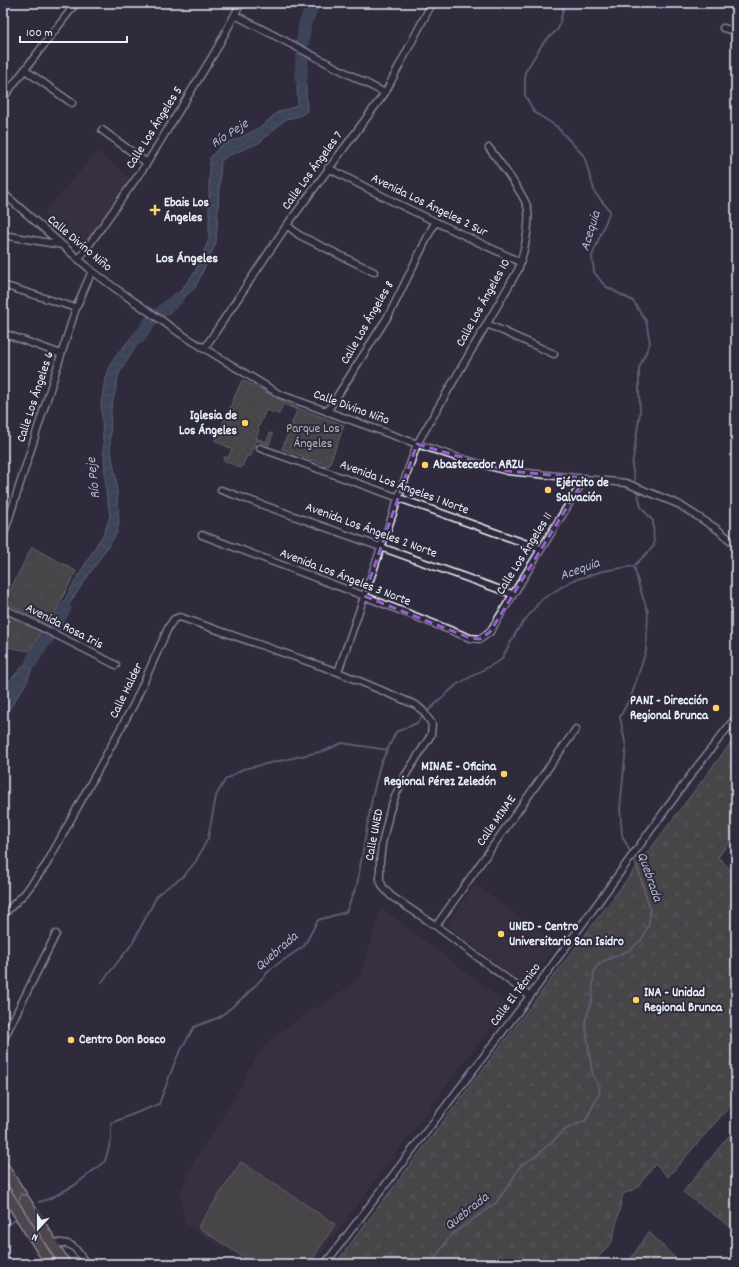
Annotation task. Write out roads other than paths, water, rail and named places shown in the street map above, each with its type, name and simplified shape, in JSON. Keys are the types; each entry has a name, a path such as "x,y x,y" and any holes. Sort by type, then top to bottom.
{"highway":[{"path":"3,1167 65,1264"},
{"path":"4,1190 51,1264"}],"street":[{"path":"3,98 76,3"},
{"name":"Calle Los Ángeles 5","path":"79,259 147,163 215,52 242,3"},
{"name":"Calle Los Ángeles 7","path":"204,349 286,225 385,93 432,3"},
{"path":"235,15 385,93"},
{"path":"723,28 736,31"},
{"path":"25,70 72,104"},
{"path":"102,130 147,163"},
{"name":"Calle Los Ángeles 10","path":"338,672 417,444 518,270 528,230 528,209 522,196 490,148"},
{"name":"Avenida Los Ángeles 2 Sur","path":"328,168 434,222 520,262"},
{"name":"Calle Divino Niño","path":"3,193 92,271 204,349 279,394 417,444 459,458 508,471 626,482 678,504 716,529 736,545"},
{"name":"Calle Los Ángeles 8","path":"327,412 390,313 434,222"},
{"path":"286,225 298,235 374,272"},
{"path":"3,235 63,245"},
{"name":"Calle Los Ángeles 6","path":"4,534 76,308 92,271"},
{"path":"3,285 76,308"},
{"path":"487,324 554,354"},
{"path":"3,333 61,354"},
{"name":"Avenida Los Ángeles 1 Norte","path":"260,448 540,549"},
{"name":"Calle Los Ángeles 11","path":"480,639 490,632 512,594 585,478"},
{"name":"Avenida Los Ángeles 2 Norte","path":"221,490 512,594"},
{"name":"Avenida Los Ángeles 3 Norte","path":"202,536 364,596 470,638 480,639"},
{"name":"Avenida Rosa Iris","path":"3,608 116,665"},
{"name":"Calle Halder","path":"3,916 25,893 46,864 134,704 169,626 174,619 180,617 338,672"},
{"name":"Calle UNED","path":"338,672 416,705 423,711 432,724 431,735 405,776 396,794 385,826 380,872 383,887 391,896 436,926 530,996"},
{"name":"Calle El Técnico","path":"325,1264 530,996 696,768 736,717"},
{"name":"Calle MINAE","path":"436,926 576,729"},
{"path":"3,1040 56,934"},
{"path":"52,1243 62,1242 73,1246 86,1264"}],"water":[{"path":"309,3 324,3 317,7 303,40 301,30 302,16"},
{"path":"302,61 305,65 307,111 300,116 286,119 259,143 228,156 221,161 216,243 195,288 180,301 164,310 195,272 209,239 210,158 222,144 240,138 262,126 276,113 293,107 298,103 297,90 299,64"},
{"path":"148,324 119,374 111,409 110,447 116,478 119,523 117,533 57,622 60,608 105,531 110,516 106,492 101,404 104,384 112,361 138,329"},
{"path":"40,647 27,682 6,714 3,723 3,688"}],"waterway":[{"name":"Río Peje","path":"302,45 305,23 314,3"},
{"name":"Acequia","path":"563,3 563,10 558,29 543,43 525,72 525,95 534,112 556,126 584,156 595,193 610,211 592,256 594,272 605,286 633,301 646,321 650,343 639,368 640,412 632,466 635,480"},
{"name":"Río Peje","path":"301,79 302,58"},
{"name":"Río Peje","path":"160,313 177,299"},
{"name":"Río Peje","path":"139,338 151,320"},
{"name":"Acequia","path":"428,711 456,685 501,660 518,629 541,600 571,581 603,571 634,566 654,546 653,521 641,507 638,493"},
{"name":"Quebrada","path":"431,1264 451,1235 496,1203 520,1166 536,1156 566,1129 586,1120 600,1092 592,1072 585,1021 592,1000 594,971 599,963 630,950 643,938 649,923 650,909 637,866 622,835 620,809 626,747 620,717 632,694 646,651 648,612 634,566"},
{"name":"Río Peje","path":"54,628 65,608"},
{"name":"Río Peje","path":"32,661 40,647 48,638"},
{"name":"Quebrada","path":"39,1202 49,1199 75,1185 105,1161 111,1140 111,1123 159,1104 176,1059 194,1027 220,1017 245,996 272,968 304,946 318,920 346,912 357,885 372,798 380,765 396,732 417,723 421,718"},
{"name":"Quebrada","path":"102,982 132,944 158,894 184,876 196,861 208,838 216,796 225,780 243,769 324,751 342,743 388,750"},
{"path":"3,1226 16,1220"}],"place":[{"name":"Ebais Los Ángeles","path":"155,210"},
{"name":"Iglesia de Los Ángeles","path":"245,423"},
{"name":"Abastecedor ARZU","path":"425,465"},
{"name":"Ejército de Salvación","path":"548,490"},
{"name":"PANI - Dirección Regional Brunca","path":"716,708"},
{"name":"MINAE - Oficina Regional Pérez Zeledón","path":"504,774"},
{"name":"UNED - Centro Universitario San Isidro","path":"501,934"},
{"name":"INA - Unidad Regional Brunca","path":"636,1000"},
{"name":"Centro Don Bosco","path":"71,1040"}],"district":[{"name":"Los Ángeles","path":"187,259"}],"park label":[{"name":"Parque Los Ángeles","path":"313,436"}]}
